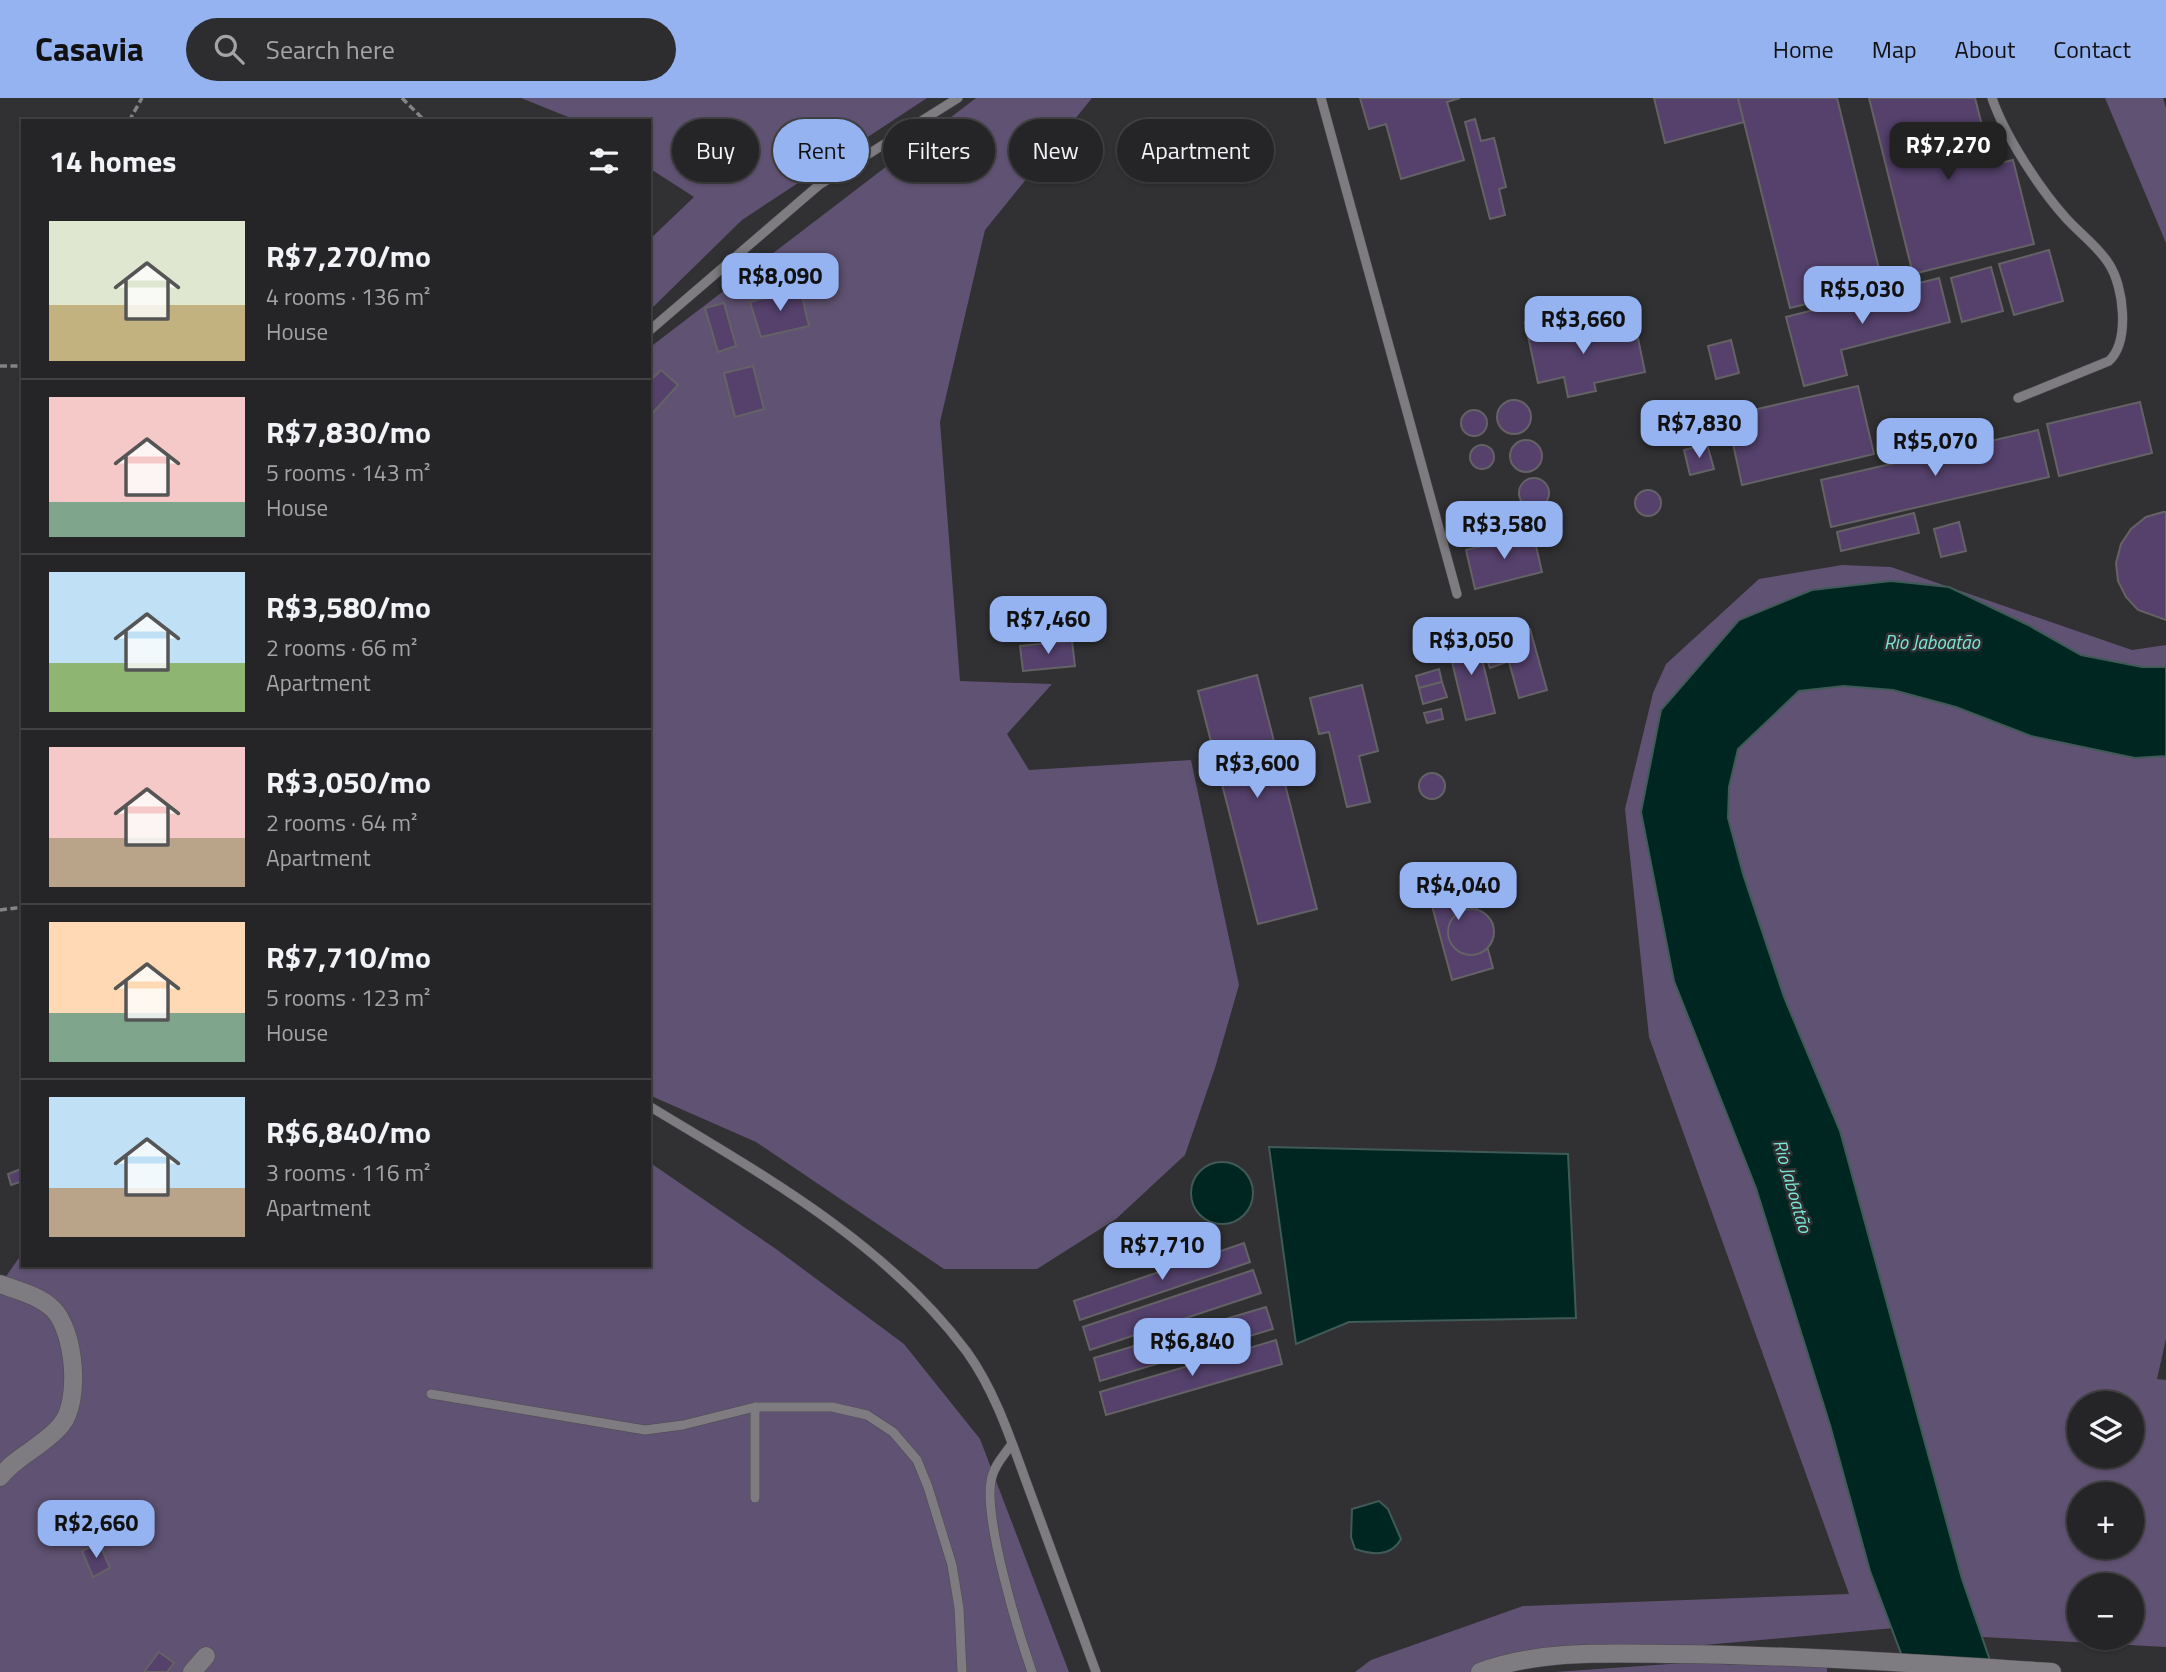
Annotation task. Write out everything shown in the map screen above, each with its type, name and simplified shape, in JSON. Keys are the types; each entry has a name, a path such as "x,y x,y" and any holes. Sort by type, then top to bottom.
{"main road":[{"path":"0,1284 31,1295 55,1312 65,1329 73,1373 73,1398 68,1415 60,1426 0,1477"},
{"path":"1480,1672 1530,1660 1617,1654 1840,1666 1861,1662 2052,1672"},
{"path":"192,1672 206,1656"}],"lane":[{"path":"651,329 819,185 958,98"},
{"path":"1321,98 1457,594"},
{"path":"1992,98 1999,119 2012,142 2063,216 2111,267 2124,322 2118,350 2109,361 2095,369 2018,398"},
{"path":"651,1107 764,1176 850,1235 918,1294 968,1353 998,1405 1096,1672"},
{"path":"431,1394 645,1430 683,1425 755,1407 832,1407 867,1415 894,1432 917,1460 929,1487 952,1565 962,1640 962,1672"},
{"path":"755,1407 755,1498"},
{"path":"1012,1444 996,1466 991,1482 992,1505 1012,1608 1032,1672"}],"path":[{"path":"130,119 142,98"},
{"path":"402,98 423,119"},
{"path":"0,366 21,366"},
{"path":"0,910 21,907"}],"shaded area":[{"path":"521,98 927,98 895,119 883,119 883,127 869,136 869,119 773,119 773,182 800,182 742,220 651,309 651,238 694,197 651,169 651,119 573,119"},
{"path":"976,98 1092,98 1075,119 1009,119 1009,182 1024,182 985,230 940,422 960,681 1052,684 1007,734 1029,770 1191,760 1239,985 1215,1068 1185,1155 1116,1219 1037,1269 944,1269 756,1142 651,1096 651,346 883,169 883,182 995,182 995,119 949,119"},
{"path":"2105,98 2163,98 2166,108 2166,243"},
{"path":"1842,565 1891,567 2132,650 2166,645 2166,667 2142,667 2081,655 1949,587 1891,581 1739,620 1674,981 1756,1188 1830,1425 1870,1571 1894,1628 1570,1657 1480,1672 1355,1672 1371,1660 1523,1606 1849,1594 1649,1037 1625,809 1653,693 1666,664 1759,579"},
{"path":"1844,686 1893,690 1956,707 2031,736 2135,758 2166,756 2166,1339 2157,1379 2166,1380 2166,1647 2144,1646 2144,1573 2067,1573 2067,1642 1982,1637 1962,1579 1840,1131 1784,997 1743,874 1728,818 1729,787 1738,749 1799,691"},
{"path":"651,1163 776,1249 904,1344 980,1439 1069,1672 0,1672 0,1285 21,1255 21,1267 651,1267"},
{"path":"1684,1663 1827,1667 1827,1672 1555,1672"}],"water":[{"name":"Rio Jaboatão","path":"1891,581 1949,587 2028,625 2081,655 2142,667 2166,667 2166,756 2135,758 2031,736 1956,707 1893,690 1844,686 1799,691 1738,749 1729,787 1728,818 1743,874 1784,997 1840,1131 1962,1579 1994,1672 1908,1672 1870,1571 1830,1425 1756,1188 1674,981 1641,812 1661,710 1739,620 1812,590"},
{"path":"1269,1147 1568,1154 1576,1318 1349,1322 1296,1344"},
{"path":"1222,1162 1234,1164 1244,1171 1251,1181 1251,1205 1244,1215 1234,1222 1222,1224 1210,1222 1200,1215 1193,1205 1191,1193 1193,1181 1200,1171 1210,1164"},
{"path":"1379,1501 1388,1509 1401,1539 1387,1552 1355,1549 1351,1537 1352,1509"}],"building":[{"path":"1360,98 1460,98 1447,102 1464,160 1401,179 1386,124 1369,129"},
{"path":"1654,98 1738,98 1744,122 1665,143"},
{"path":"1738,98 1837,98 1883,285 1790,308"},
{"path":"1869,98 1975,98 1992,165 2013,160 2034,244 1913,274"},
{"path":"1475,119 1481,141 1494,138 1506,187 1499,189 1505,215 1490,219 1465,122"},
{"path":"2049,250 2063,301 2014,315 1999,264"},
{"path":"1991,267 2003,311 1962,322 1951,278"},
{"path":"1939,278 1950,322 1841,350 1847,375 1804,386 1786,317"},
{"path":"800,288 809,326 761,337 750,302"},
{"path":"724,303 736,346 718,352 705,308"},
{"path":"1554,315 1560,341 1635,324 1645,372 1594,383 1596,391 1568,397 1564,377 1538,383 1525,322"},
{"path":"1731,340 1739,373 1716,379 1708,346"},
{"path":"753,366 764,409 735,417 724,373"},
{"path":"661,370 678,385 651,415 651,380"},
{"path":"1858,386 1874,454 1742,485 1727,416"},
{"path":"1514,400 1526,405 1531,417 1526,429 1514,434 1502,429 1497,417 1502,405"},
{"path":"2140,402 2152,453 2059,476 2047,424"},
{"path":"1474,410 1483,414 1487,423 1483,432 1474,436 1465,432 1461,423 1465,414"},
{"path":"2038,430 2049,477 1831,527 1821,480"},
{"path":"1526,440 1537,445 1542,456 1537,467 1526,472 1515,467 1510,456 1515,445"},
{"path":"1707,444 1714,469 1690,475 1684,450"},
{"path":"1482,445 1493,452 1494,457 1487,468 1482,469 1471,462 1470,457 1477,446"},
{"path":"1534,478 1545,482 1549,493 1545,504 1534,508 1523,504 1519,493 1523,482"},
{"path":"1648,490 1657,494 1661,503 1657,512 1648,516 1639,512 1635,503 1639,494"},
{"path":"1495,502 1504,506 1508,515 1504,524 1495,528 1486,524 1482,515 1486,506"},
{"path":"2166,512 2166,620 2138,610 2126,597 2118,581 2116,563 2121,544 2131,529 2146,517"},
{"path":"1914,513 1919,533 1841,551 1837,532"},
{"path":"1959,522 1966,551 1941,557 1934,529"},
{"path":"1533,533 1542,572 1475,589 1466,550"},
{"path":"1530,629 1547,690 1519,698 1502,637"},
{"path":"1496,632 1507,662 1490,668 1479,639"},
{"path":"1476,634 1495,713 1466,720 1447,641"},
{"path":"1072,641 1075,666 1023,671 1020,646"},
{"path":"1439,669 1442,682 1419,688 1416,676"},
{"path":"1257,675 1317,909 1258,924 1198,691"},
{"path":"1442,682 1447,697 1423,704 1419,688"},
{"path":"1362,685 1378,751 1359,756 1370,802 1347,807 1329,732 1319,734 1310,698"},
{"path":"1441,709 1443,719 1427,723 1424,713"},
{"path":"1432,773 1441,777 1445,786 1441,795 1432,799 1423,795 1419,786 1423,777"},
{"path":"1465,865 1493,968 1452,980 1424,876"},
{"path":"1471,909 1488,915 1494,932 1488,949 1471,955 1454,949 1448,932 1454,915"},
{"path":"21,1169 21,1182 11,1185 8,1174"},
{"path":"1244,1243 1250,1262 1080,1320 1074,1301"},
{"path":"1253,1270 1261,1293 1090,1350 1083,1327"},
{"path":"1266,1307 1273,1329 1100,1381 1094,1358"},
{"path":"1276,1340 1282,1364 1106,1415 1100,1392"},
{"path":"99,1543 110,1568 93,1577 82,1551"},
{"path":"159,1652 174,1663 167,1672 144,1672"}]}
